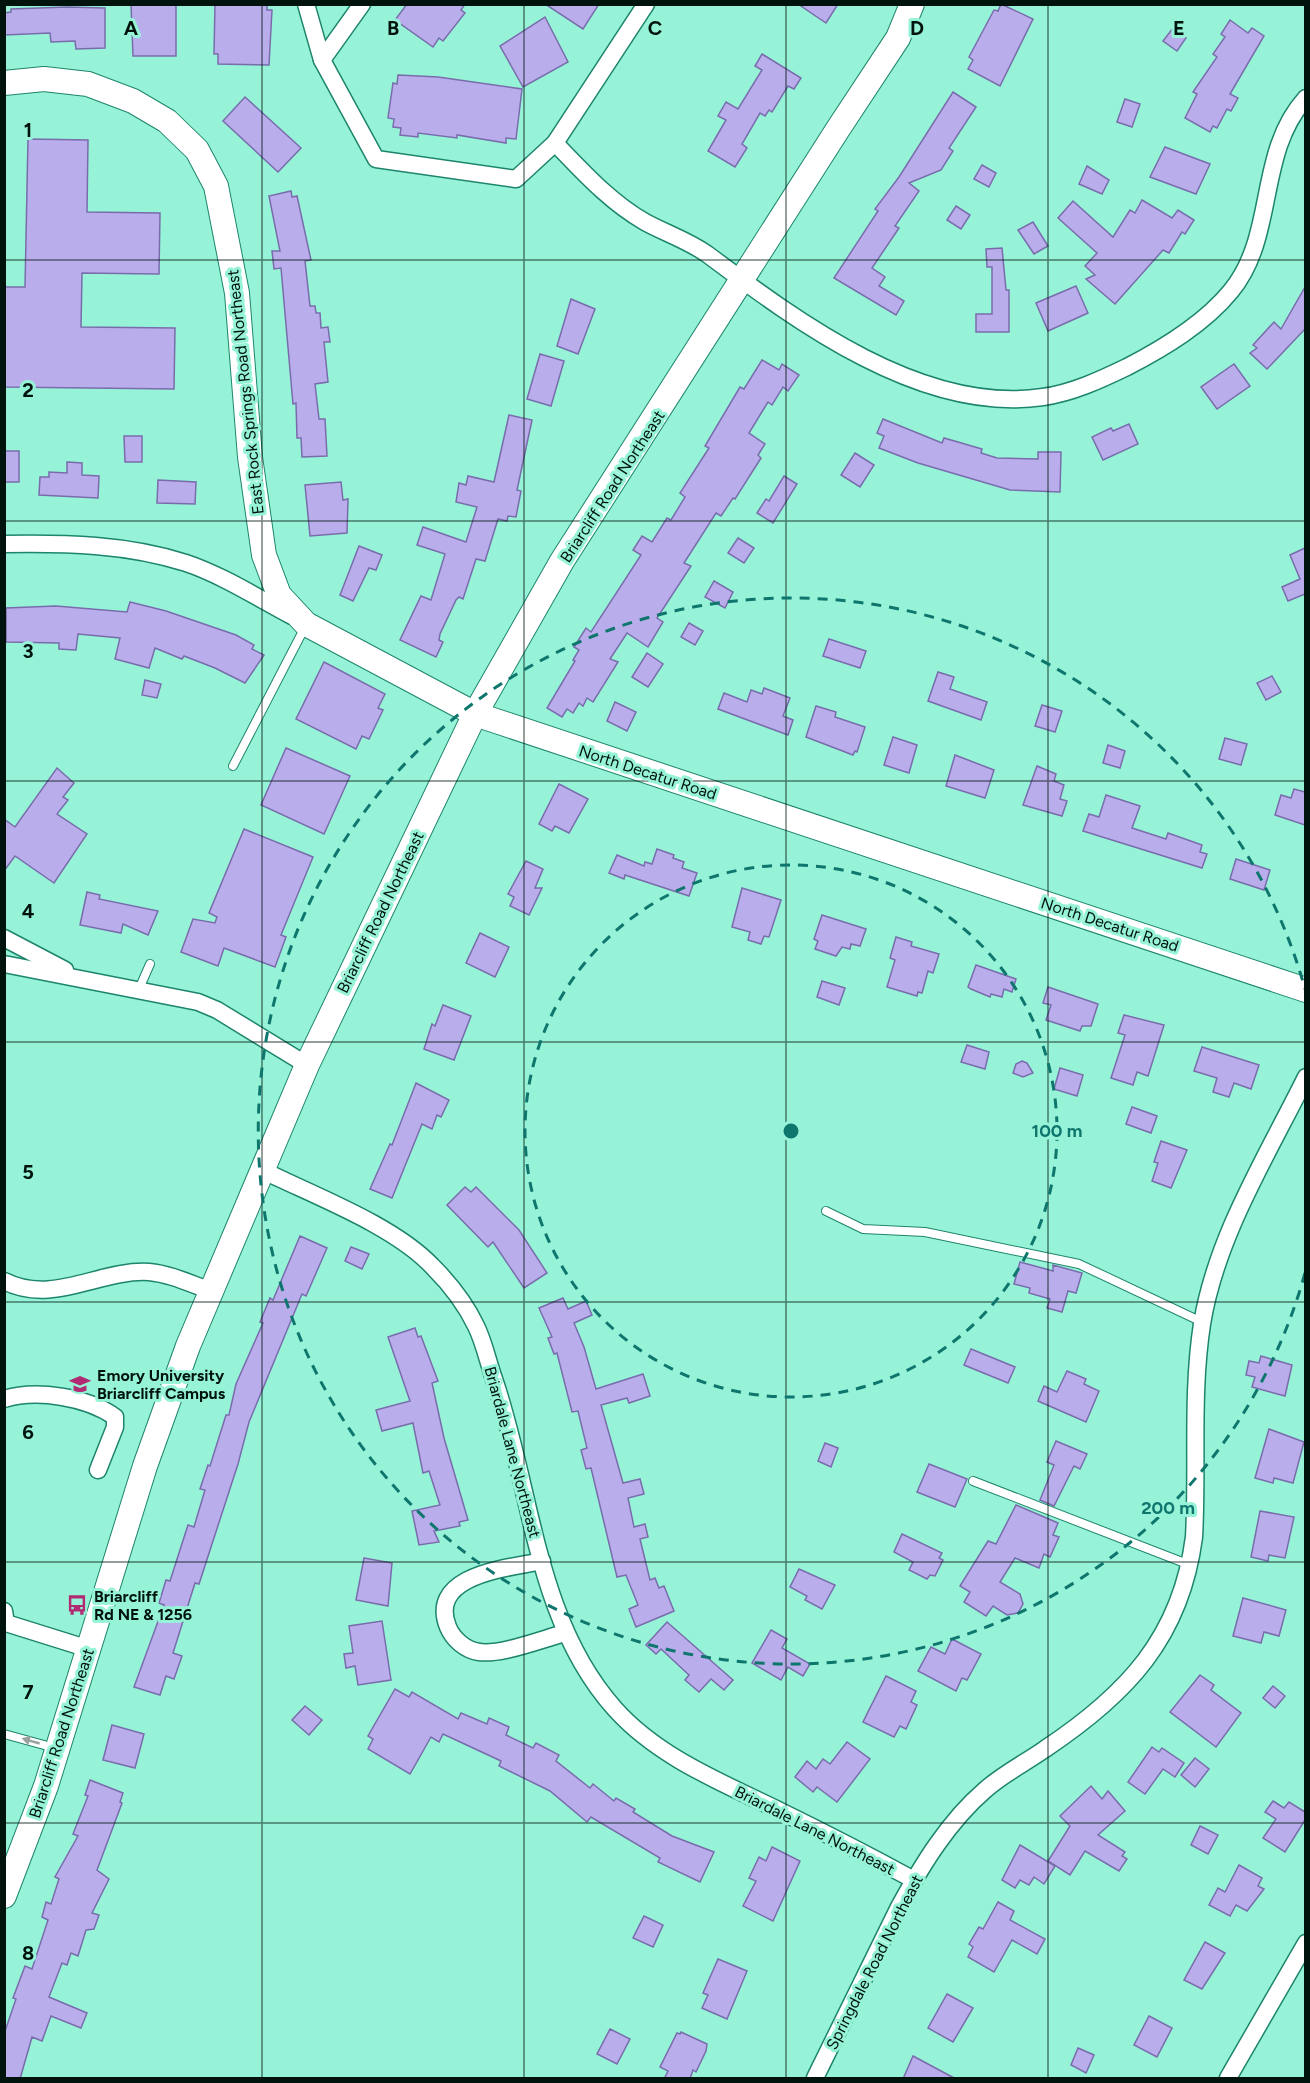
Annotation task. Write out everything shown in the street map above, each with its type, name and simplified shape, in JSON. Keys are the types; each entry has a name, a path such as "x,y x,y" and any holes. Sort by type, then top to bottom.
{"main road":[{"name":"Briarcliff Road Northeast","path":"4,1896 58,1749 167,1402 211,1291 308,1065 475,714 562,561 898,39 912,4"},
{"name":"East Rock Springs Road Northeast","path":"4,83 44,79 88,84 133,101 167,121 197,150 216,186 237,293 250,457 264,555 279,595 306,624"},
{"name":"North Decatur Road","path":"306,624 475,714 1305,990"}],"street":[{"path":"306,4 322,60 376,159 516,179 555,143 646,4"},
{"path":"322,60 362,4"},
{"path":"555,143 591,181 646,223 672,233 705,253 741,282 867,360 929,387 958,394 1013,399 1042,398 1099,381 1151,355 1199,321 1232,290 1247,267 1258,242 1272,161 1287,127 1305,98"},
{"name":"North Decatur Road","path":"4,544 104,546 160,555 214,576 306,624"},
{"path":"4,938 81,978"},
{"path":"4,964 198,1002 217,1010 308,1065"},
{"name":"Springdale Road Northeast","path":"815,2079 914,1880 947,1831 985,1791 1092,1716 1136,1673 1171,1622 1191,1566 1196,1505 1195,1394 1202,1322 1216,1268 1226,1242 1305,1077"},
{"name":"Briardale Lane Northeast","path":"264,1171 375,1226 410,1247 432,1266 475,1325 503,1406 543,1561 565,1633 579,1659 615,1709 633,1728 694,1769 914,1880"},
{"path":"4,1281 36,1291 67,1288 122,1275 148,1272 175,1277 211,1291"},
{"path":"4,1399 19,1394 69,1399 103,1409 115,1417 115,1427 98,1470"},
{"name":"Briardale Lane Northeast","path":"543,1561 466,1579 448,1596 445,1610 447,1626 456,1640 479,1652 494,1651 565,1633"},
{"path":"5,1620 89,1649"},
{"path":"1228,2079 1305,1943"}],"lane":[{"path":"233,766 306,624"},
{"path":"139,989 150,964"},
{"path":"826,1211 863,1229 925,1232 1079,1264 1202,1322"},
{"path":"974,1481 1191,1566"},
{"path":"4,1734 58,1749"}],"building":[{"path":"131,4 176,4 176,56 133,56"},
{"path":"215,4 267,4 267,10 272,10 269,65 218,64 218,54 214,54"},
{"path":"407,4 465,4 461,10 465,13 443,41 439,38 433,47 395,20"},
{"path":"545,4 599,4 583,29"},
{"path":"798,4 838,4 826,23"},
{"path":"1001,4 1033,19 1000,86 968,69 973,60 969,57 994,10 998,11"},
{"path":"105,8 105,48 76,49 75,41 51,42 50,33 4,35 4,13 11,12 11,9"},
{"path":"545,17 568,62 523,87 500,46"},
{"path":"1230,20 1248,33 1252,28 1264,36 1230,94 1238,98 1231,111 1227,109 1217,128 1213,126 1210,132 1185,118 1197,94 1193,92 1217,57 1213,54 1225,37 1221,34"},
{"path":"1173,28 1186,38 1177,51 1163,41"},
{"path":"762,54 801,78 794,89 788,86 772,112 769,110 765,116 760,113 742,144 747,148 735,167 708,151 726,120 718,116 726,102 738,109 762,70 755,66"},
{"path":"398,75 438,77 522,89 516,139 506,138 506,143 457,135 457,138 418,133 418,137 400,135 401,128 393,127 394,119 388,118 393,83 397,84"},
{"path":"953,92 976,107 949,148 953,151 941,170 909,183 919,191 895,226 899,228 872,268 885,277 879,286 904,301 896,315 834,278 878,211 875,209 899,177"},
{"path":"245,97 301,148 278,172 223,121"},
{"path":"1125,99 1140,104 1132,127 1117,122"},
{"path":"28,139 88,140 87,212 160,213 159,274 82,273 81,327 175,328 174,389 4,387 4,287 25,287"},
{"path":"1165,147 1210,164 1196,194 1150,177"},
{"path":"982,165 996,173 989,187 974,179"},
{"path":"1087,166 1109,180 1102,194 1079,184"},
{"path":"291,191 292,197 297,196 311,260 305,261 310,306 315,306 316,313 320,313 321,328 328,327 330,342 324,342 328,382 315,384 319,419 325,419 327,456 302,457 301,438 297,438 296,403 293,404 281,268 274,269 272,251 280,251 269,196"},
{"path":"1142,200 1172,218 1178,210 1194,220 1185,234 1182,232 1169,253 1163,250 1115,304 1086,279 1095,275 1085,266 1097,253 1058,218 1073,201 1113,237 1130,210 1135,213"},
{"path":"956,206 970,215 961,229 947,220"},
{"path":"1033,222 1048,246 1034,254 1018,230"},
{"path":"1002,248 1006,290 1009,290 1009,332 976,332 976,314 992,314 992,267 987,267 986,249"},
{"path":"1076,286 1088,313 1048,331 1036,303"},
{"path":"1305,287 1305,329 1267,369 1250,353 1257,348 1253,345 1274,322 1281,329"},
{"path":"571,299 595,309 578,354 557,346"},
{"path":"540,354 564,361 551,406 527,399"},
{"path":"762,360 779,370 782,364 799,375 788,391 783,387 772,405 768,402 749,433 765,444 758,455 761,458 735,499 733,498 721,516 716,513 684,563 691,566 657,618 663,622 648,647 627,633 610,659 618,662 593,702 587,698 583,706 579,703 573,713 567,709 562,717 547,708 575,661 573,660 579,650 574,647 586,628 591,632 641,555 633,550 642,536 652,542 667,518 671,520 685,497 680,493 709,448 705,446 740,387 744,389"},
{"path":"1234,364 1250,386 1217,409 1201,387"},
{"path":"509,415 532,420 517,490 521,491 516,517 508,516 507,521 498,519 485,561 476,559 463,599 459,597 456,600 440,634 439,640 443,642 436,657 400,640 421,596 431,600 445,554 417,545 423,527 466,542 477,507 456,502 459,483 466,485 468,476 494,482"},
{"path":"883,419 942,443 944,438 982,449 981,453 997,458 1038,459 1038,452 1061,452 1060,492 1010,490 918,463 879,448 884,436 877,433"},
{"path":"1129,424 1138,444 1103,460 1092,437 1111,428 1113,431"},
{"path":"124,436 142,436 142,462 125,462"},
{"path":"4,451 19,451 19,482 4,482"},
{"path":"855,453 874,465 860,487 841,475"},
{"path":"67,462 82,463 82,475 99,476 98,498 39,495 40,477 49,477 49,472 67,473"},
{"path":"784,476 797,484 773,523 757,513 766,499 769,501"},
{"path":"158,480 196,482 195,504 157,503"},
{"path":"341,482 343,500 348,499 347,533 310,536 305,485"},
{"path":"738,538 754,548 744,563 728,553"},
{"path":"359,546 382,555 376,570 369,568 353,601 340,595"},
{"path":"1305,548 1305,594 1288,601 1282,587 1300,579 1290,555"},
{"path":"714,581 733,592 725,608 705,597"},
{"path":"130,602 166,611 236,635 254,645 252,649 264,655 245,683 215,668 184,656 182,659 155,648 149,668 115,659 120,638 78,634 76,650 59,649 59,643 6,642 6,608 56,606 127,612"},
{"path":"689,623 703,631 695,645 681,637"},
{"path":"829,639 866,651 860,668 823,656"},
{"path":"647,653 663,664 648,687 632,677"},
{"path":"324,662 385,694 378,708 383,710 369,739 362,736 356,749 296,719"},
{"path":"938,672 954,677 950,689 987,702 981,720 928,701"},
{"path":"1272,676 1281,692 1266,700 1257,683"},
{"path":"145,680 161,684 157,698 142,695"},
{"path":"764,688 790,698 783,716 793,720 788,735 718,709 724,693 747,702 751,690 762,694"},
{"path":"615,702 636,712 627,731 607,721"},
{"path":"1042,705 1062,711 1055,732 1035,726"},
{"path":"816,706 836,712 835,717 865,727 857,752 855,751 853,755 806,737"},
{"path":"893,737 917,745 909,773 884,765"},
{"path":"1225,738 1247,744 1241,765 1219,759"},
{"path":"1108,745 1125,751 1120,768 1103,763"},
{"path":"286,748 350,776 324,834 261,805"},
{"path":"955,755 994,770 985,798 946,786"},
{"path":"1037,766 1056,774 1054,781 1064,785 1060,799 1067,801 1062,816 1023,805"},
{"path":"57,768 74,783 63,797 68,800 57,814 87,834 54,883 15,856 4,871 4,819 15,827"},
{"path":"559,784 588,799 569,833 555,826 552,831 539,824"},
{"path":"1294,789 1305,792 1305,825 1275,815 1281,795 1291,798"},
{"path":"1106,795 1140,806 1132,828 1166,839 1168,833 1202,845 1200,852 1207,854 1202,868 1083,831 1089,814 1099,817"},
{"path":"244,829 313,857 281,935 286,937 275,967 224,948 218,966 181,952 193,919 215,923 217,917 209,913"},
{"path":"657,849 674,855 673,858 684,862 682,868 697,873 689,896 625,875 624,879 609,873 617,855 644,866 645,862 652,864"},
{"path":"1236,859 1270,870 1264,890 1230,879"},
{"path":"526,861 543,869 535,888 542,888 529,915 510,906 514,897 508,894"},
{"path":"742,888 781,900 769,937 764,936 761,944 748,940 750,932 732,927"},
{"path":"87,892 100,895 99,899 158,911 148,935 123,924 121,933 80,925"},
{"path":"822,915 866,929 860,946 851,944 850,949 842,947 836,956 815,949 818,941 814,939"},
{"path":"480,933 509,947 495,977 466,963"},
{"path":"896,937 912,942 911,946 939,954 933,973 928,971 922,993 918,992 917,996 887,987 895,960 890,958"},
{"path":"976,965 1016,979 1012,992 1004,989 1002,997 991,994 990,997 968,987"},
{"path":"822,981 845,988 839,1005 817,997"},
{"path":"1048,987 1098,1004 1091,1026 1082,1026 1080,1031 1046,1020 1051,1005 1043,1003"},
{"path":"443,1005 471,1016 454,1060 424,1049 432,1024 435,1026"},
{"path":"1124,1015 1164,1025 1148,1076 1137,1072 1133,1085 1111,1078 1125,1035 1118,1033"},
{"path":"967,1045 989,1052 985,1069 961,1062"},
{"path":"1202,1047 1259,1065 1251,1089 1234,1083 1229,1097 1213,1092 1217,1078 1194,1071"},
{"path":"1022,1061 1027,1063 1033,1073 1023,1077 1013,1073 1016,1064"},
{"path":"1060,1068 1083,1075 1077,1096 1054,1089"},
{"path":"416,1083 449,1100 441,1117 437,1115 432,1129 422,1124 392,1198 370,1189 390,1144 392,1145"},
{"path":"1132,1107 1157,1116 1151,1133 1126,1124"},
{"path":"1161,1141 1187,1150 1171,1188 1152,1181 1158,1163 1154,1162"},
{"path":"465,1187 471,1192 476,1187 519,1230 547,1273 524,1288 493,1242 488,1247 447,1205"},
{"path":"300,1236 327,1248 306,1296 302,1294 249,1422 238,1464 199,1584 195,1583 173,1653 182,1656 174,1679 166,1676 160,1695 134,1687 164,1605 159,1603 166,1580 170,1581 188,1525 194,1527 205,1490 200,1489 208,1465 210,1466 226,1415 229,1415 236,1384 263,1323 260,1322 270,1298 273,1300"},
{"path":"351,1247 369,1254 362,1269 345,1261"},
{"path":"1020,1262 1053,1271 1053,1265 1082,1273 1076,1293 1068,1291 1062,1312 1047,1308 1050,1299 1029,1293 1030,1288 1014,1284"},
{"path":"563,1298 568,1309 586,1301 592,1315 574,1323 584,1347 596,1389 643,1374 650,1396 629,1403 627,1398 601,1405 623,1483 640,1479 644,1494 628,1498 634,1527 645,1524 648,1537 640,1539 650,1580 655,1578 659,1588 664,1586 674,1611 636,1627 629,1609 638,1605 626,1575 617,1577 591,1468 586,1469 581,1450 587,1448 578,1411 572,1412 557,1353 554,1354 548,1338 552,1337 539,1308"},
{"path":"415,1328 418,1337 421,1336 438,1381 432,1383 444,1438 468,1520 459,1522 460,1526 434,1531 439,1542 419,1545 412,1511 440,1505 429,1471 423,1473 413,1423 382,1431 376,1410 410,1401 388,1337"},
{"path":"971,1349 1015,1367 1008,1383 964,1365"},
{"path":"1261,1356 1292,1365 1285,1396 1252,1387 1255,1377 1246,1375 1249,1361 1259,1363"},
{"path":"1067,1371 1086,1379 1084,1384 1099,1391 1086,1422 1038,1401 1044,1386 1057,1392"},
{"path":"1269,1429 1304,1442 1293,1483 1274,1478 1273,1483 1255,1478"},
{"path":"1056,1441 1087,1454 1080,1469 1074,1466 1054,1506 1040,1500 1054,1465 1047,1462"},
{"path":"825,1443 838,1448 831,1467 818,1461"},
{"path":"929,1464 967,1479 955,1507 917,1492"},
{"path":"1016,1505 1058,1523 1053,1535 1059,1537 1050,1557 1044,1554 1039,1568 1015,1558 1000,1582 1020,1594 1023,1604 1018,1613 1007,1615 993,1606 986,1616 964,1602 970,1592 960,1586 988,1541 996,1544"},
{"path":"1260,1511 1294,1517 1285,1558 1269,1555 1268,1561 1251,1557"},
{"path":"902,1534 942,1553 939,1558 943,1560 935,1576 930,1575 927,1579 909,1570 913,1562 894,1552"},
{"path":"364,1558 392,1563 388,1606 356,1600"},
{"path":"799,1569 835,1585 822,1609 805,1600 807,1596 790,1587"},
{"path":"1243,1598 1286,1610 1279,1636 1264,1632 1261,1643 1233,1636"},
{"path":"382,1621 391,1680 358,1685 355,1666 346,1668 344,1654 353,1653 349,1626"},
{"path":"667,1622 733,1680 724,1690 711,1679 699,1692 685,1680 689,1675 661,1649 656,1654 646,1645"},
{"path":"771,1630 787,1639 782,1648 810,1664 803,1676 788,1667 781,1680 752,1663"},
{"path":"952,1639 981,1654 967,1680 962,1678 956,1691 918,1671 931,1647 945,1654"},
{"path":"1200,1675 1214,1685 1211,1690 1241,1713 1216,1747 1170,1712"},
{"path":"886,1676 916,1691 911,1702 917,1705 906,1729 900,1726 894,1737 863,1722"},
{"path":"1273,1686 1285,1696 1275,1708 1263,1698"},
{"path":"395,1689 409,1697 412,1692 458,1719 461,1713 487,1724 489,1718 509,1727 506,1735 533,1748 536,1743 559,1755 556,1761 590,1788 593,1784 614,1801 616,1798 635,1809 633,1812 672,1836 714,1852 700,1882 658,1862 660,1858 591,1817 587,1822 550,1791 499,1766 501,1761 443,1734 439,1742 431,1737 410,1774 368,1749 373,1739 368,1736"},
{"path":"305,1706 322,1720 309,1735 292,1720"},
{"path":"112,1725 144,1734 135,1768 103,1760"},
{"path":"847,1742 870,1759 837,1802 817,1787 813,1792 795,1777 807,1761 816,1769 823,1759 830,1764"},
{"path":"1152,1747 1159,1752 1162,1748 1184,1763 1175,1777 1163,1769 1145,1794 1128,1782"},
{"path":"1195,1758 1209,1769 1195,1787 1181,1775"},
{"path":"90,1780 123,1793 120,1802 122,1803 97,1870 109,1879 92,1913 99,1915 94,1929 86,1930 78,1956 71,1953 67,1965 62,1963 49,1997 87,2013 81,2028 51,2016 42,2041 32,2037 20,2079 4,2079 4,2034 16,1999 13,1998 25,1966 32,1969 48,1920 42,1917 46,1902 51,1904 59,1879 55,1877 78,1836 73,1834 88,1796 85,1795"},
{"path":"1091,1786 1102,1799 1108,1791 1125,1811 1098,1835 1125,1852 1122,1856 1127,1859 1119,1871 1085,1851 1070,1875 1048,1861 1070,1826 1060,1816"},
{"path":"1273,1801 1284,1808 1289,1802 1305,1812 1305,1820 1285,1852 1263,1838 1276,1819 1265,1812"},
{"path":"1200,1826 1218,1835 1208,1854 1191,1845"},
{"path":"1020,1845 1055,1866 1044,1884 1034,1877 1029,1885 1020,1880 1015,1888 1002,1880"},
{"path":"772,1847 800,1861 773,1921 743,1906 756,1881 749,1878 759,1857 766,1861"},
{"path":"1239,1865 1262,1878 1258,1886 1264,1889 1247,1911 1236,1905 1230,1916 1209,1905 1218,1888 1225,1892"},
{"path":"998,1902 1014,1911 1010,1920 1045,1939 1037,1954 1012,1940 994,1972 968,1957 973,1947 969,1944 979,1927 983,1929"},
{"path":"644,1916 663,1925 653,1947 633,1938"},
{"path":"1205,1942 1225,1953 1202,1989 1184,1980"},
{"path":"718,1959 747,1971 727,2019 702,2008 708,1995 703,1993"},
{"path":"947,1994 973,2008 953,2042 928,2028"},
{"path":"1149,2016 1172,2028 1157,2057 1134,2045"},
{"path":"610,2029 630,2039 617,2064 597,2054"},
{"path":"681,2032 707,2044 706,2051 696,2072 693,2070 690,2079 664,2079 668,2071 660,2067 677,2033"},
{"path":"1078,2048 1094,2055 1086,2073 1071,2065"},
{"path":"913,2056 956,2079 903,2079"}],"place":[{"name":"Emory University Briarcliff Campus","path":"80,1384"},
{"name":"Briarcliff Rd NE & 1256","path":"77,1605"}]}
